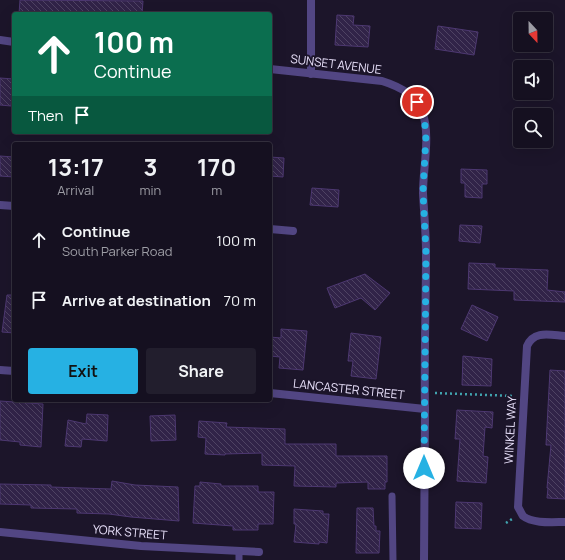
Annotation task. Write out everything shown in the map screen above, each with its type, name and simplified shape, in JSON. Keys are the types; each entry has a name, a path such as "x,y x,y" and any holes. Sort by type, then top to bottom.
{"street":[{"path":"311,0 311,74"},
{"path":"0,40 12,42"},
{"name":"SUNSET AVENUE","path":"272,69 382,81 402,89 417,102 422,111 425,124 423,192 426,252 425,408"},
{"path":"0,205 12,206"},
{"path":"272,229 293,231"},
{"name":"WINKEL WAY","path":"565,336 535,336 530,339 527,346 518,507 522,515 528,519 565,522"},
{"path":"0,370 12,371"},
{"name":"LANCASTER STREET","path":"272,393 425,408"},
{"path":"424,560 425,408"},
{"name":"YORK STREET","path":"0,532 141,546 259,552"}],"lane":[{"path":"392,496 393,560"},
{"path":"239,551 239,560"}],"path":[{"path":"435,393 515,396"}],"building":[{"path":"20,0 143,1 142,12 19,12"},
{"path":"337,15 354,16 353,25 370,26 368,47 335,45"},
{"path":"438,26 478,32 474,55 435,49"},
{"path":"0,78 12,79 11,106 0,105"},
{"path":"0,156 12,157 12,177 0,176"},
{"path":"272,157 284,158 283,177 272,176"},
{"path":"461,169 487,170 487,184 482,184 482,198 465,197 465,183 461,183"},
{"path":"312,188 339,190 338,207 310,205"},
{"path":"460,225 482,226 480,243 459,241"},
{"path":"469,263 495,264 495,268 548,270 547,290 565,292 565,302 514,300 514,291 468,289"},
{"path":"365,274 390,293 375,310 361,298 335,308 327,288"},
{"path":"7,295 12,295 12,333 2,332"},
{"path":"472,305 498,317 487,341 461,329"},
{"path":"281,329 307,331 303,370 279,368 280,357 272,356 272,337 281,338"},
{"path":"351,333 381,337 376,379 351,376 353,361 348,361"},
{"path":"463,356 492,359 491,386 462,385"},
{"path":"550,370 565,371 565,499 547,498 551,445 546,445"},
{"path":"0,401 43,404 41,447 20,445 20,442 0,440"},
{"path":"457,410 493,412 492,428 485,427 483,456 488,457 486,483 457,481 460,439 455,439"},
{"path":"87,414 108,415 107,441 82,439 81,447 65,446 68,420 86,424"},
{"path":"175,415 176,440 151,441 150,416"},
{"path":"199,421 227,423 226,427 285,429 285,444 336,444 336,456 387,456 387,482 385,482 385,489 368,489 368,482 336,483 336,487 294,486 295,466 262,465 262,453 225,455 205,454 206,438 198,437"},
{"path":"112,481 135,485 178,487 179,521 109,514 77,513 77,509 31,508 31,505 0,504 0,484 51,485 51,487 111,489"},
{"path":"200,482 221,484 221,486 258,486 258,492 274,492 273,524 258,524 258,530 233,530 233,526 193,523 195,486 200,486"},
{"path":"456,502 482,503 481,529 455,528"},
{"path":"357,508 373,508 374,526 376,526 376,531 380,531 379,553 356,553"},
{"path":"294,509 323,511 323,514 329,514 327,543 319,542 319,544 294,542 296,524 294,524"}],"route":[{"path":"417,102 424,117 426,135 423,192 426,252 424,468"}]}
